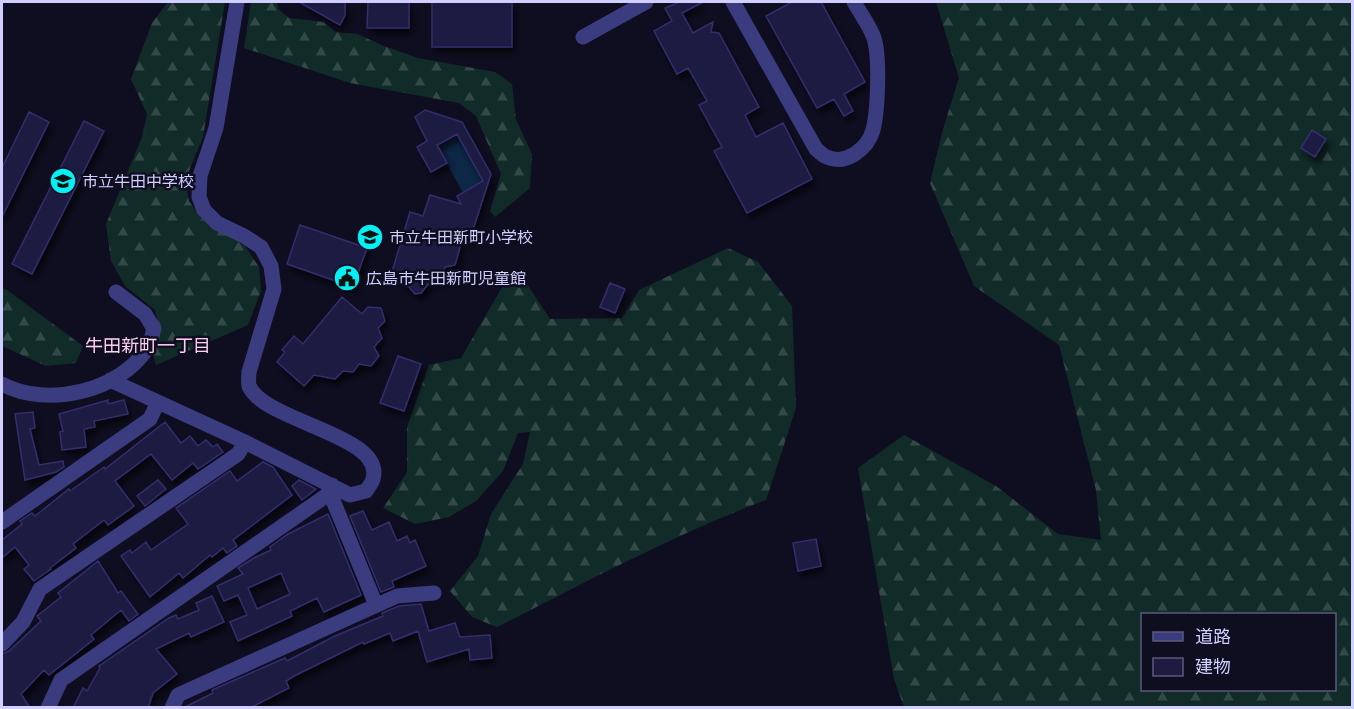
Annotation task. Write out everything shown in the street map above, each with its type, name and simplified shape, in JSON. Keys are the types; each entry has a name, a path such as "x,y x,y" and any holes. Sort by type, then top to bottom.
{"street":[{"path":"110,380 244,442 331,489 350,495 366,491 373,480 374,472 369,456 357,446 259,398 249,385 249,372 274,289 271,266 261,247 217,223 204,210 199,198 200,176 216,129 237,2"},
{"path":"583,37 646,2"},
{"path":"733,2 816,149 827,157 841,159 852,156 861,149 873,132 878,87 874,39 854,2"},
{"path":"2,384 45,396 80,393 110,380 132,365 149,346 154,329 145,314 116,292"},
{"path":"2,522 150,419 158,402"},
{"path":"2,644 22,622 40,590 238,454 244,442"},
{"path":"331,489 376,605"},
{"path":"48,708 61,680 331,489"},
{"path":"172,708 178,694 376,605 397,596 434,593"}],"green space":[{"path":"168,2 225,2 203,137 185,181 189,201 202,219 245,246 259,267 261,291 248,325 156,365 152,351 160,329 155,310 125,286 111,261 106,224 142,137 147,114 131,79 152,23"},
{"path":"251,2 277,2 278,9 289,18 324,22 336,32 357,34 418,58 495,72 512,84 516,120 532,154 530,188 495,217 490,211 501,174 476,116 459,103 350,83 244,48"},
{"path":"936,2 1352,2 1352,707 904,707 894,679 858,468 904,435 996,486 1058,534 1101,540 1096,490 1059,345 974,286 930,183 943,129 959,78"},
{"path":"728,248 758,262 792,306 796,408 766,500 663,544 497,627 472,617 450,591 478,556 491,514 523,464 530,432 518,433 503,471 476,501 449,517 415,524 383,508 407,472 407,427 429,365 461,358 504,284 525,281 550,319 622,318 639,290"},
{"path":"2,288 83,346 76,363 46,366 2,346"}],"water":[{"path":"457,134 483,181 463,193 437,145"}],"building":[{"path":"299,2 345,2 345,15 340,25"},
{"path":"368,2 409,2 409,28 367,28"},
{"path":"432,2 512,2 512,47 432,47"},
{"path":"679,2 703,2 682,13 693,33 713,22 711,32 719,33 759,107 745,115 756,137 783,123 812,179 747,213 714,151 722,147 699,105 707,101 688,68 677,74 654,31 672,21 665,8"},
{"path":"792,2 821,2 865,82 844,94 853,111 844,116 834,99 817,108 766,16"},
{"path":"425,110 462,122 491,174 470,239 463,237 455,265 445,267 441,279 431,281 421,293 415,294 409,287 403,285 405,279 391,275 410,212 423,216 430,195 461,204 457,196 483,181 457,134 437,145 447,163 431,172 417,147 427,141 415,117"},
{"path":"29,112 49,122 2,217 2,168"},
{"path":"84,121 104,131 32,274 12,264"},
{"path":"1312,130 1326,139 1315,157 1301,148"},
{"path":"300,225 367,248 353,287 287,264"},
{"path":"610,283 625,289 615,313 600,307"},
{"path":"342,297 362,314 368,307 381,308 385,321 378,328 382,338 374,347 379,356 371,366 359,364 353,372 343,371 335,379 314,375 304,386 277,362 285,352 282,350 294,336 303,344"},
{"path":"398,356 421,364 404,411 380,403"},
{"path":"108,400 108,404 124,400 128,414 94,421 95,427 84,429 86,447 62,450 60,432 63,431 59,414"},
{"path":"33,412 35,428 30,429 39,465 63,461 64,467 56,472 25,480 15,414"},
{"path":"165,422 181,443 190,436 198,446 206,440 213,447 217,444 223,452 198,469 193,463 172,480 151,454 115,481 134,506 108,525 104,520 73,544 76,548 34,581 24,569 29,565 15,547 2,558 2,540 22,524 20,521 32,513 35,516 69,489 70,491 104,467 105,469"},
{"path":"263,462 273,467 292,495 233,540 237,546 227,553 223,548 212,557 210,555 183,578 179,573 150,597 121,556 130,550 132,553 146,542 151,550 188,524 176,508 230,471 237,481"},
{"path":"158,480 166,489 145,506 137,496"},
{"path":"299,480 316,489 302,500 292,486"},
{"path":"363,511 372,530 389,522 397,541 407,536 410,543 415,540 426,566 392,581 394,587 381,592 350,516"},
{"path":"328,514 361,595 324,612 317,598 290,611 292,616 238,641 230,622 247,615 238,595 224,601 217,586 243,574 238,568 271,550 270,547 288,534","holes":["281,573 290,594 257,609 248,588"]},
{"path":"816,539 821,566 798,571 793,543"},
{"path":"98,561 118,593 121,591 138,614 129,621 121,610 91,635 94,639 49,675 44,670 21,694 30,708 2,708 2,654 9,651 41,621 37,616 61,597 58,593"},
{"path":"212,596 224,622 191,637 189,633 156,649 177,674 153,693 148,708 73,708 83,688 87,691 99,666 169,618 176,615 178,619 199,610 196,603"},
{"path":"421,604 429,631 455,623 460,637 490,635 492,658 470,660 469,649 427,662 418,631 393,641 390,633 364,644 363,642 294,676 286,681 289,688 250,708 183,708 213,693 212,690 285,658 287,661 335,636 383,616 382,613 399,606"}],"place":[{"name":"市立牛田中学校","path":"63,181"},
{"name":"市立牛田新町小学校","path":"370,237"},
{"name":"広島市牛田新町児童館","path":"347,278"}],"district":[{"name":"牛田新町一丁目","path":"148,346"}]}
